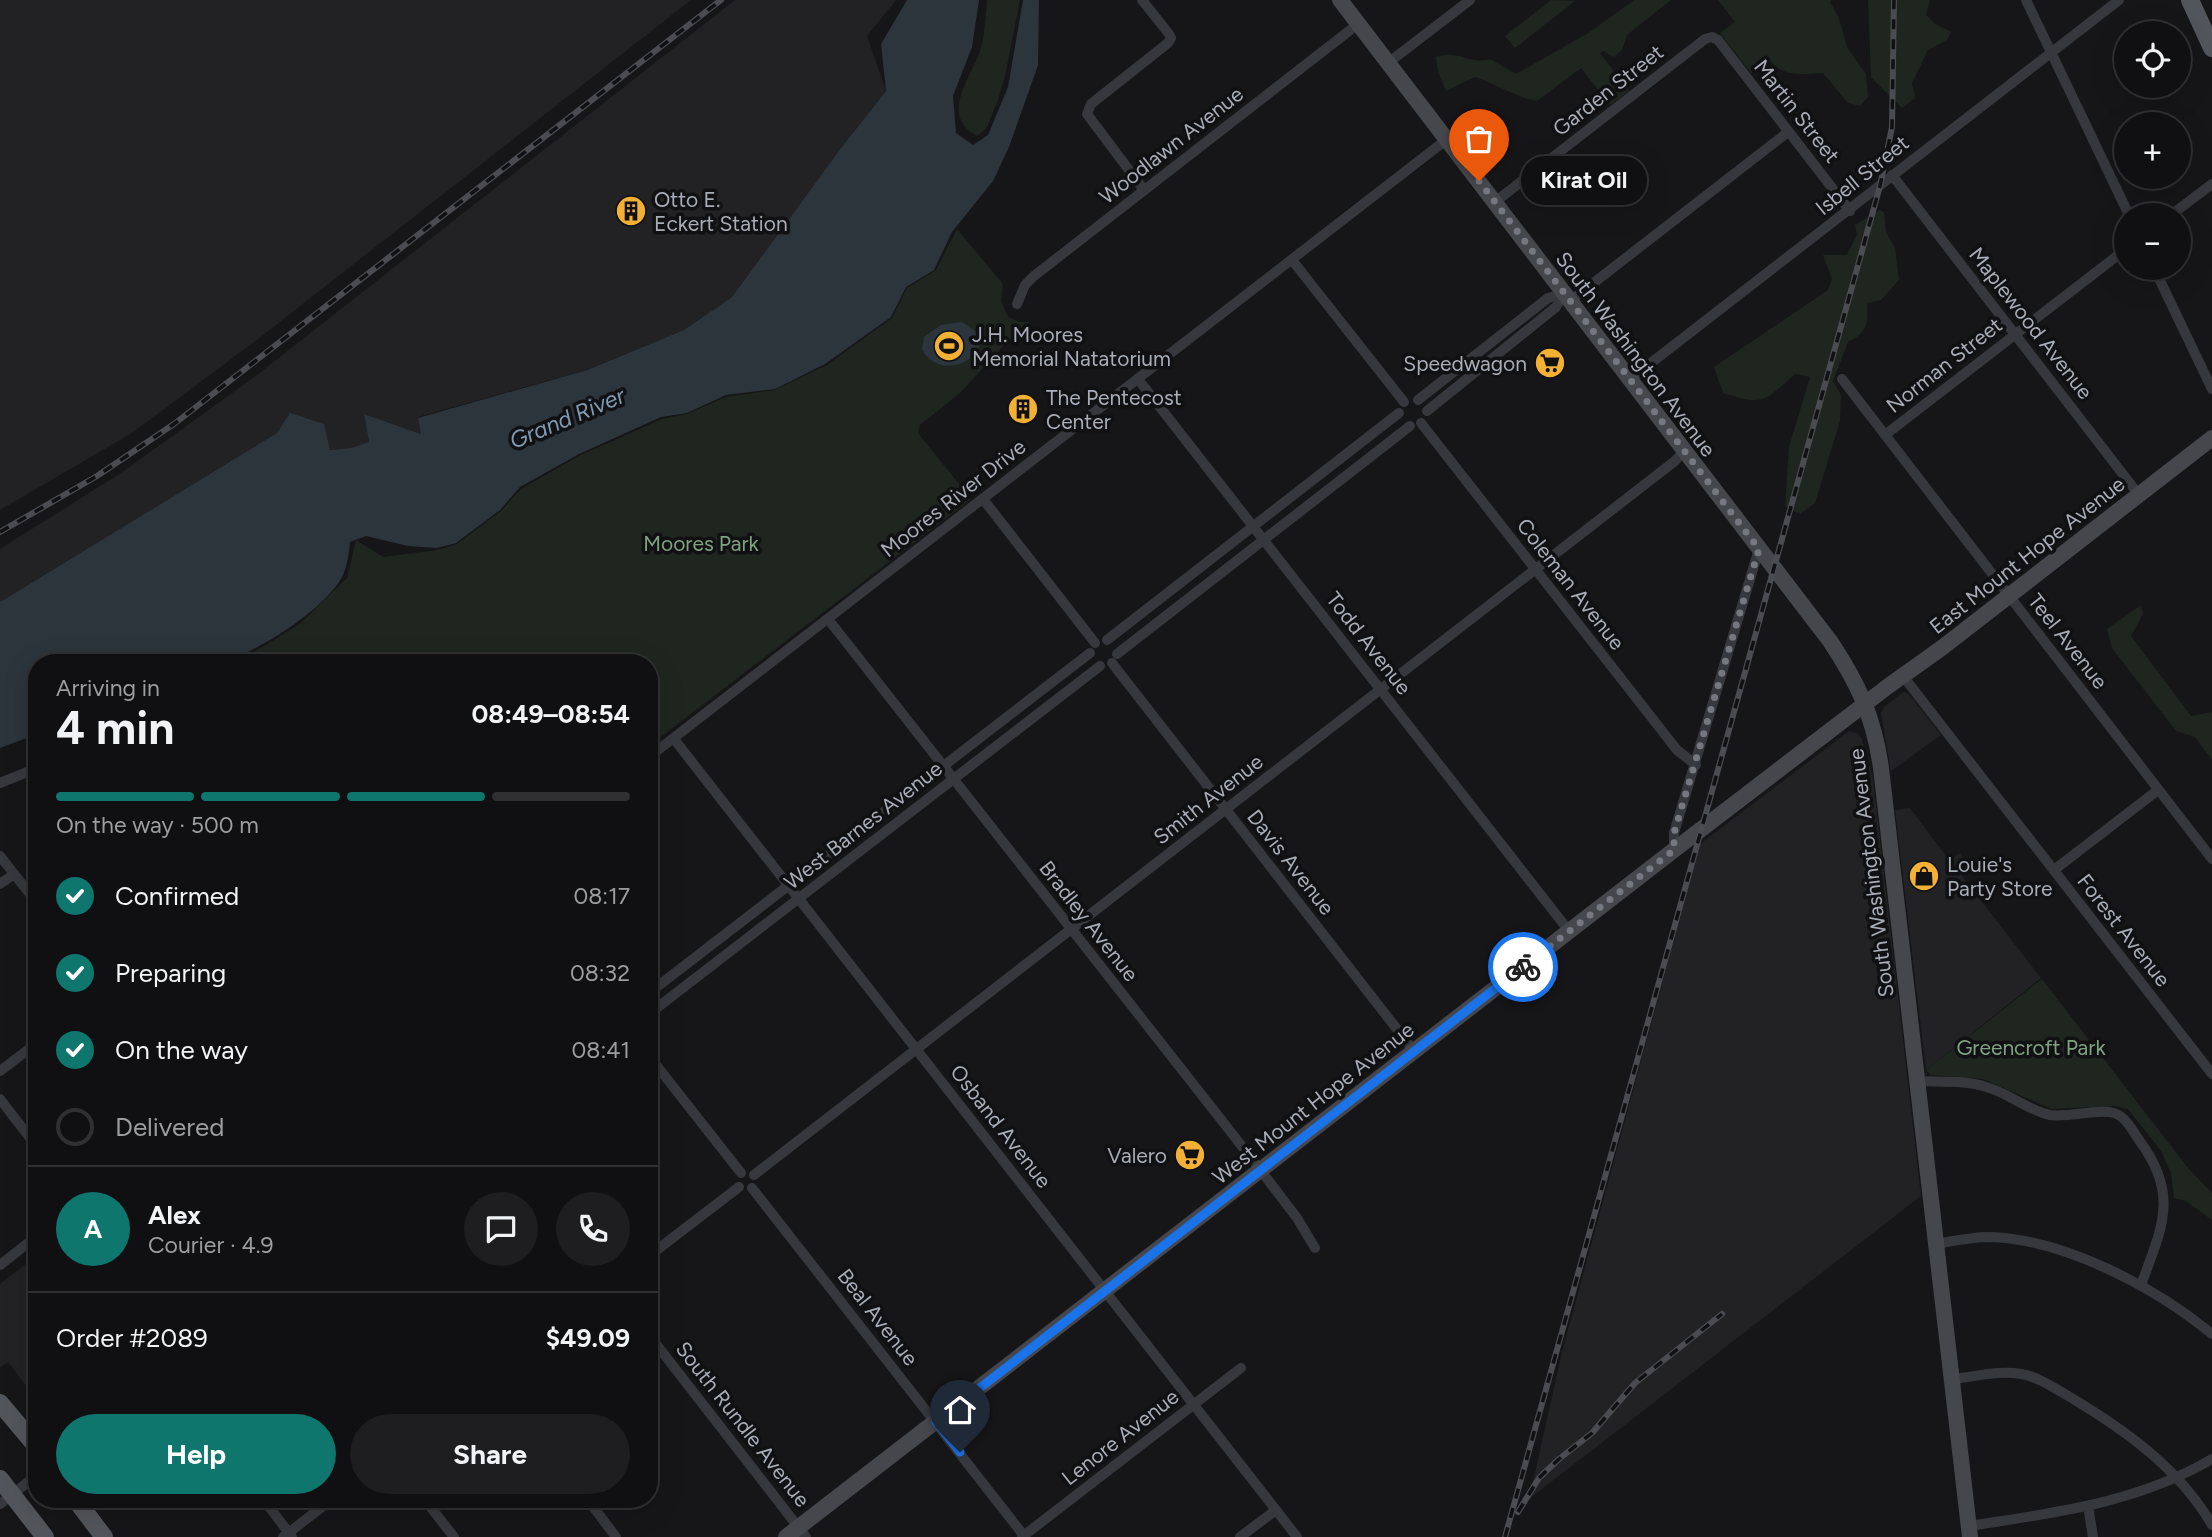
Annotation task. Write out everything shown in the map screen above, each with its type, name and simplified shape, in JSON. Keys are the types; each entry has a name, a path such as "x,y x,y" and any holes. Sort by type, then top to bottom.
{"main road":[{"path":"2190,0 2212,48"},
{"path":"0,1403 7,1418 28,1438"},
{"path":"0,1479 6,1499 45,1536"},
{"path":"82,1508 104,1537"}],"street":[{"path":"1142,0 1171,38 1091,104 1087,114 1144,190"},
{"name":"South Washington Avenue","path":"1340,0 1830,641 1866,703 1875,730 1881,768 1969,1532"},
{"path":"1388,62 1470,0"},
{"path":"2026,0 2123,203"},
{"name":"Isbell Street","path":"1629,380 2119,0"},
{"name":"Woodlawn Avenue","path":"1017,304 1025,285 1034,276 1358,24"},
{"name":"Martin Street","path":"1712,37 1718,40 1850,211"},
{"name":"Garden Street","path":"1495,202 1704,39 1712,37"},
{"path":"1427,411 1566,298 1788,132"},
{"name":"Moores River Drive","path":"658,751 1446,140"},
{"name":"Maplewood Avenue","path":"1892,174 2139,495"},
{"path":"2187,203 2212,184"},
{"name":"Norman Street","path":"1885,435 2114,258"},
{"path":"1292,260 1402,407 1403,421 1416,424"},
{"path":"2160,280 2212,389"},
{"path":"1418,400 1548,298 1566,298"},
{"name":"Todd Avenue","path":"1138,379 1569,931"},
{"name":"Teel Avenue","path":"1842,379 2212,859"},
{"path":"983,499 1092,648 1093,663 1100,666 1114,659 1264,540 1426,418 1424,404 1410,399 1253,527 1107,640 1092,648"},
{"name":"Coleman Avenue","path":"1416,424 1677,750 1696,765"},
{"name":"East Mount Hope Avenue","path":"1866,703 2212,438"},
{"name":"Smith Avenue","path":"754,1175 1381,690 1675,461 1684,451"},
{"path":"1674,850 1674,833 1759,549"},
{"name":"Bradley Avenue","path":"828,619 1260,1170 1315,1248"},
{"path":"1107,640 1114,645 1114,659"},
{"name":"West Barnes Avenue","path":"658,986 1092,648"},
{"name":"Davis Avenue","path":"1114,659 1226,809 1414,1051"},
{"name":"West Barnes Avenue","path":"658,1007 1100,666"},
{"name":"Forest Avenue","path":"1903,676 2212,1074"},
{"name":"West Mount Hope Avenue","path":"797,1534 1105,1290 1866,703"},
{"name":"Osband Avenue","path":"674,739 1297,1537"},
{"path":"0,783 28,772"},
{"path":"2054,870 2158,790"},
{"path":"0,856 28,892"},
{"path":"0,884 14,874"},
{"path":"0,1071 28,1050"},
{"path":"658,1067 741,1173"},
{"path":"1917,1081 1984,1086 2050,1115 2105,1112 2116,1113 2124,1120 2153,1159 2164,1192 2162,1224 2141,1285"},
{"path":"0,1099 28,1135"},
{"path":"749,1171 754,1175 756,1180 752,1188 747,1190 739,1187 737,1178 741,1173 749,1171"},
{"path":"658,1248 739,1187"},
{"name":"Beal Avenue","path":"752,1188 1024,1537"},
{"path":"1936,1244 1987,1237 2045,1246 2141,1285 2212,1334"},
{"path":"0,1265 28,1243"},
{"name":"South Rundle Avenue","path":"658,1347 797,1534"},
{"name":"Lenore Avenue","path":"1024,1537 1241,1368"},
{"path":"1951,1379 2002,1372 2023,1374 2043,1382 2109,1420 2140,1443 2177,1478 2202,1507 2212,1525"},
{"path":"1969,1532 2122,1498 2177,1478 2212,1459"},
{"path":"6,1499 28,1482"},
{"path":"2088,1506 2093,1537"},
{"path":"269,1508 288,1535 321,1508"},
{"path":"431,1508 454,1537"},
{"path":"594,1508 616,1537"},
{"path":"1240,1537 1276,1510"}],"shaded area":[{"path":"0,0 691,0 258,339 132,433 0,510"},
{"path":"735,0 896,0 867,36 886,91 732,297 684,330 586,370 418,417 421,434 364,414 369,442 351,448 330,450 291,413 277,433 0,602 0,549 121,473 253,378"},
{"path":"1904,692 1910,695 1941,735 1891,771 1881,713 1885,706"},
{"path":"1849,731 1857,733 1862,739 1873,779 1921,1196 1529,1499 1562,1352 1700,844"},
{"path":"1910,808 1949,860 1960,853 1971,868 1962,876 2041,978 1926,1070 1895,810"},
{"path":"28,1262 28,1388 8,1362 0,1367 0,1284"}],"green space":[{"path":"987,0 1020,0 998,100 986,129 977,136 965,127 959,105 982,44"},
{"path":"1551,0 1575,1 1515,48 1505,36"},
{"path":"1634,0 1671,0 1627,35 1622,50 1614,57 1603,51 1600,53 1629,91 1610,105 1581,68 1537,101 1475,77 1446,91 1438,72 1436,57 1451,55 1476,60 1490,59 1516,74 1590,32"},
{"path":"1718,0 1831,0 1848,49 1866,74 1868,97 1860,106 1848,103 1823,73 1787,72 1769,59 1751,73 1720,33 1735,22"},
{"path":"1868,0 1930,0 1926,15 1935,24 1951,32 1947,40 1928,50 1912,83 1915,98 1902,108 1871,77"},
{"path":"1880,210 1884,212 1886,232 1895,248 1899,280 1881,300 1867,303 1865,327 1860,335 1848,342 1833,381 1841,395 1840,421 1815,503 1800,514 1785,506 1789,447 1810,377 1795,374 1769,396 1756,400 1723,393 1714,367 1828,290 1832,279 1823,255 1847,255 1857,235 1855,225"},
{"name":"Moores Park","path":"957,229 1003,284 1001,301 1008,317 1019,322 1030,322 1006,343 960,393 920,425 918,433 971,499 658,739 658,654 249,654 300,624 347,578 356,540 383,557 437,550 457,544 501,511 521,489 579,456 662,419 687,414 726,397 774,390 827,365 892,318 907,288 936,270"},
{"path":"2141,605 2143,614 2131,636 2191,716 2212,712 2212,760 2195,737 2176,731 2112,648 2107,629"},
{"name":"Greencroft Park","path":"2042,979 2188,1168 2212,1193 2212,1220 2186,1201 2174,1198 2171,1173 2161,1151 2128,1109 2114,1106 2052,1109 1983,1079 1931,1075 1926,1070"}],"water":[{"name":"Grand River","path":"907,0 979,0 972,47 953,96 956,133 973,145 988,135 1008,87 1023,0 1039,0 1038,65 1009,147 993,181 952,232 934,270 906,287 891,317 825,364 775,389 726,395 687,413 661,417 579,454 520,487 500,510 456,543 437,548 408,546 366,536 350,542 346,566 332,592 287,629 244,654 28,654 28,737 0,748 0,602 277,433 290,413 324,424 330,450 351,448 369,442 364,414 421,434 418,418 587,370 684,330 732,297 886,91 881,44"},
{"path":"961,322 975,331 979,342 977,351 968,360 957,365 932,361 922,349 924,337 941,325"}],"railway":[{"path":"0,532 97,476 174,424 721,0"},
{"path":"1505,1537 1880,186 1892,127 1894,0"},
{"path":"1518,1512 1539,1478 1592,1433 1635,1383 1722,1314"}],"way so far":[{"path":"1479,181 1759,549 1674,833 1674,850 1523,967"}],"place":[{"name":"Kirat Oil","path":"1479,181"},
{"name":"Otto E. Eckert Station","path":"631,211"},
{"name":"J.H. Moores Memorial Natatorium","path":"949,346"},
{"name":"Speedwagon","path":"1550,363"},
{"name":"The Pentecost Center","path":"1023,409"},
{"name":"Louie's Party Store","path":"1924,876"},
{"name":"Valero","path":"1190,1155"}],"route":[{"path":"960,1452 936,1422 1523,967"}]}
